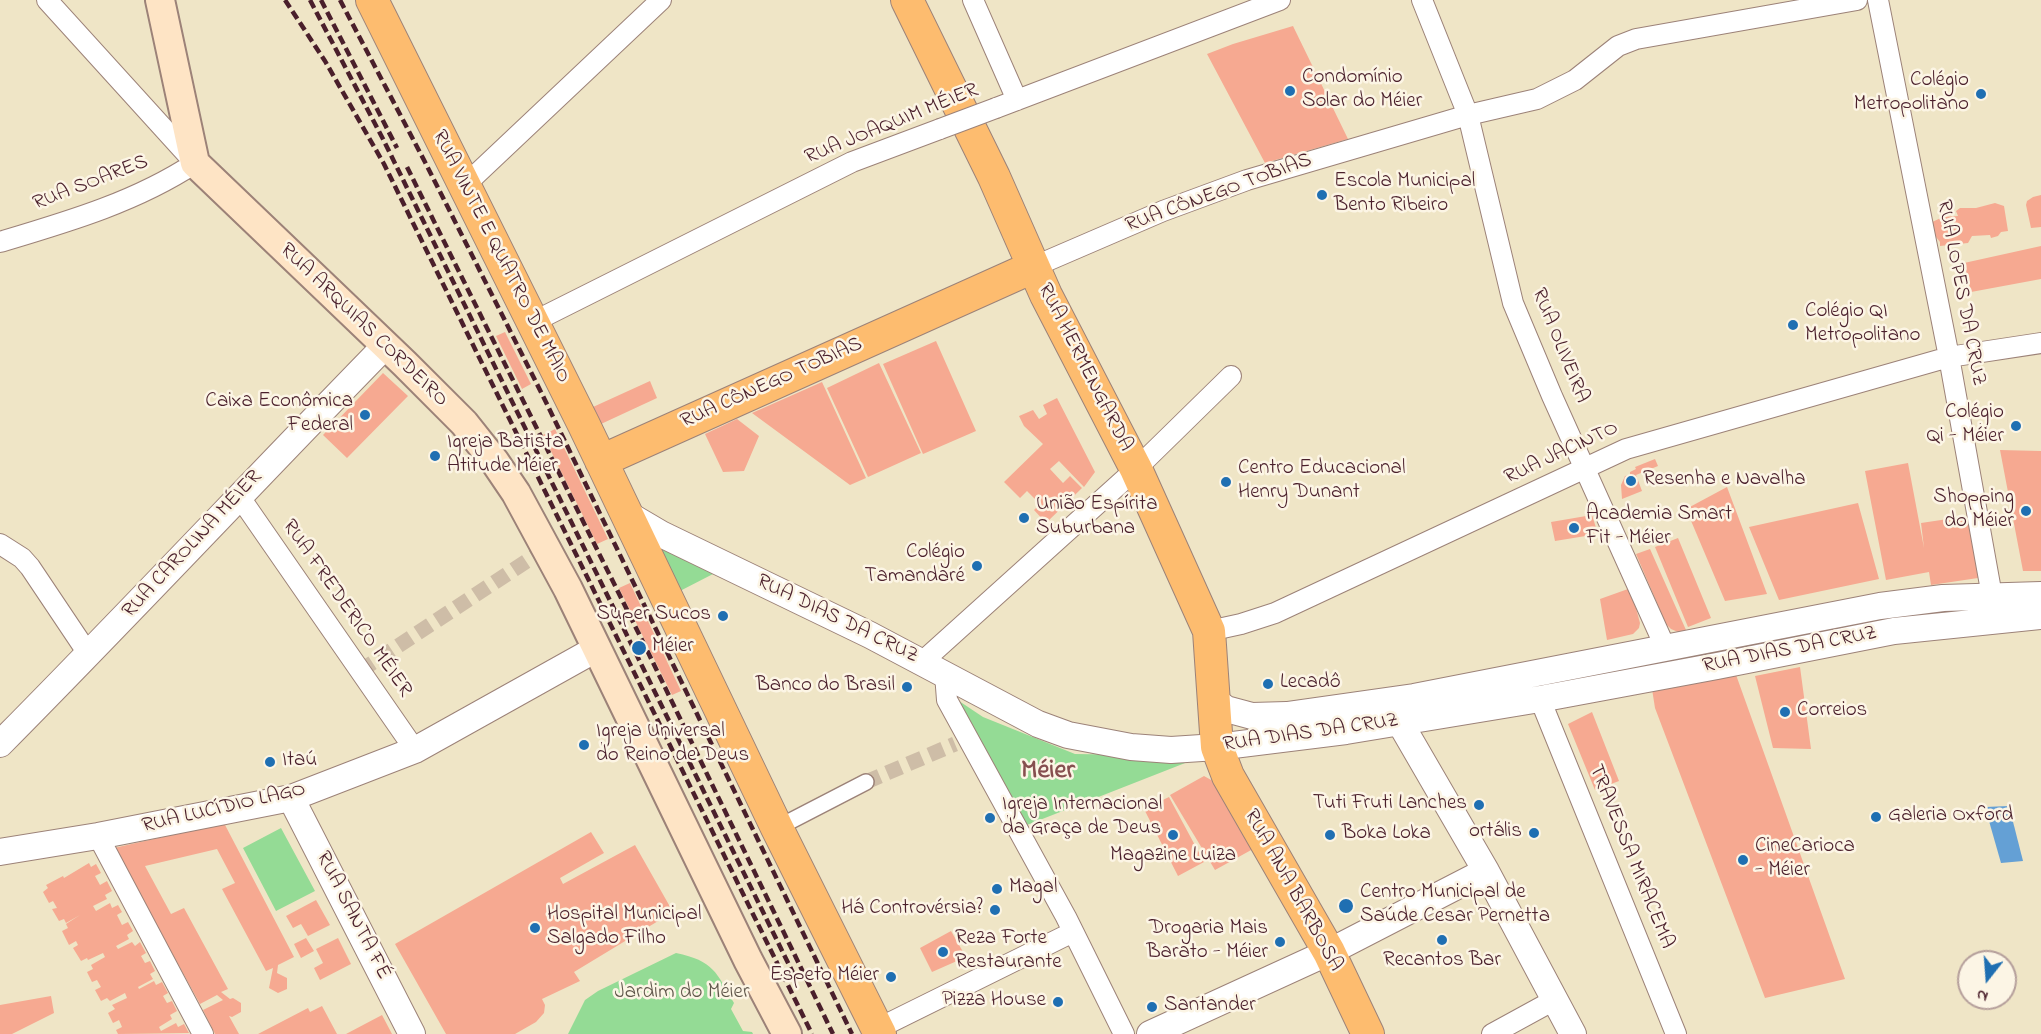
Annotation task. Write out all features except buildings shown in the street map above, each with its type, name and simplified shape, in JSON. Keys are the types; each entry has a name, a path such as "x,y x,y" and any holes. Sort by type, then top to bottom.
{"main road":[{"path":"160,0 195,163"},
{"name":"RUA VINTE E QUATRO DE MAIO","path":"372,0 533,322 777,828 879,1032"},
{"name":"RUA HERMENGARDA","path":"907,0 994,177 1033,267 1136,469 1209,631 1217,747"},
{"name":"RUA ARQUIAS CORDEIRO","path":"195,163 464,423 495,462 516,493 546,548 642,739 748,960 787,1034"},
{"name":"RUA CÔNEGO TOBIAS","path":"601,461 1033,267"},
{"name":"RUA ANA BARBOSA","path":"1217,747 1228,776 1329,952 1368,1034"}],"street":[{"path":"47,0 195,163"},
{"path":"465,185 661,0"},
{"path":"973,0 1017,100"},
{"name":"RUA JOAQUIM MÉIER","path":"533,322 852,162 1017,100 1259,4 1280,0"},
{"name":"RUA OLIVEIRA","path":"1422,0 1468,115 1513,303 1552,396 1587,469 1666,649"},
{"name":"RUA CÔNEGO TOBIAS","path":"1033,267 1153,215 1247,180 1468,115 1537,99 1575,80 1618,46 1636,39 1857,0"},
{"name":"RUA LOPES DA CRUZ","path":"1878,0 1949,357 1992,596"},
{"name":"RUA SOARES","path":"0,242 139,195 171,179 195,163"},
{"name":"RUA JACINTO","path":"1209,631 1275,613 1626,450 1949,357 2041,343"},
{"name":"RUA CAROLINA MÉIER","path":"0,744 89,655 385,346"},
{"path":"922,662 1136,469 1231,376"},
{"name":"RUA FREDERICO MÉIER","path":"239,496 415,750"},
{"name":"RUA DIAS DA CRUZ","path":"627,514 661,534 922,662 1038,724 1068,735 1131,747 1171,750 1217,747 1401,722 1540,699 1894,631 2041,616"},
{"path":"0,544 22,558 30,567 89,655"},
{"name":"RUA DIAS DA CRUZ","path":"1214,700 1226,708 1252,716 1287,715 1387,701 1880,606 1943,598 2041,595"},
{"name":"RUA LUCÍDIO LAGO","path":"0,852 98,836 291,798 415,750 597,649"},
{"path":"945,674 947,700 961,742 1073,932 1124,1034"},
{"name":"TRAVESSA MIRACEMA","path":"1540,699 1676,1034"},
{"path":"1387,701 1486,871 1573,1034"},
{"path":"777,828 866,782"},
{"name":"RUA SANTA FÉ","path":"291,798 412,1034"},
{"path":"98,836 202,1034"},
{"path":"1150,1034 1329,952 1486,871"},
{"path":"879,1032 1073,932"},
{"path":"1492,1034 1556,999"}],"green space":[{"path":"658,546 717,567 713,574 678,592"},
{"path":"959,701 983,717 1075,754 1203,756 1027,825"},
{"path":"281,828 315,891 276,911 243,848"},
{"name":"Jardim do Méier","path":"676,953 699,960 713,969 734,1003 731,1009 743,1031 753,1034 568,1034 585,1000 598,991"}],"water":[{"path":"2009,806 2023,861 2001,863 1985,807"}],"tunnel":[{"path":"360,671 536,555"},
{"path":"866,782 955,744"}],"railway":[{"path":"285,0 325,61 384,164 812,1034"},
{"path":"310,0 383,139 794,975"},
{"path":"321,0 397,148"},
{"path":"340,0 543,396 852,1034"},
{"path":"407,167 644,644 833,1034"}],"place":[{"name":"Condomínio Solar do Méier","path":"1290,91"},
{"name":"Colégio Metropolitano","path":"1981,94"},
{"name":"Escola Municipal Bento Ribeiro","path":"1322,195"},
{"name":"Colégio QI Metropolitano","path":"1793,325"},
{"name":"Caixa Econômica Federal","path":"365,415"},
{"name":"Colégio Qi - Méier","path":"2016,426"},
{"name":"Igreja Batista Atitude Méier","path":"435,456"},
{"name":"Resenha e Navalha","path":"1631,481"},
{"name":"Centro Educacional Henry Dunant","path":"1226,482"},
{"name":"Shopping do Méier","path":"2026,511"},
{"name":"União Espírita Suburbana","path":"1024,518"},
{"name":"Academia Smart Fit - Méier","path":"1574,528"},
{"name":"Colégio Tamandaré","path":"977,566"},
{"name":"Super Sucos","path":"723,616"},
{"name":"Méier","path":"639,648"},
{"name":"Lecadô","path":"1268,684"},
{"name":"Banco do Brasil","path":"907,687"},
{"name":"Correios","path":"1785,712"},
{"name":"Igreja Universal do Reino de Deus","path":"584,745"},
{"name":"Itaú","path":"270,762"},
{"name":"Tuti Fruti Lanches","path":"1479,805"},
{"name":"Galeria Oxford","path":"1876,817"},
{"name":"Igreja Internacional da Graça de Deus","path":"990,818"},
{"name":"ortális","path":"1534,833"},
{"name":"Magazine Luiza","path":"1173,835"},
{"name":"Boka Loka","path":"1330,835"},
{"name":"CineCarioca - Méier","path":"1743,860"},
{"name":"Magal","path":"997,889"},
{"name":"Centro Municipal de Saúde Cesar Pernetta","path":"1346,906"},
{"name":"Há Controvérsia?","path":"995,910"},
{"name":"Hospital Municipal Salgado Filho","path":"535,928"},
{"name":"Recantos Bar","path":"1442,940"},
{"name":"Drogaria Mais Barato - Méier","path":"1280,942"},
{"name":"Reza Forte Restaurante","path":"943,952"},
{"name":"Espeto Méier","path":"891,977"},
{"name":"Pizza House","path":"1058,1002"},
{"name":"Santander","path":"1152,1007"}],"district":[{"name":"Méier","path":"1048,773"}]}
